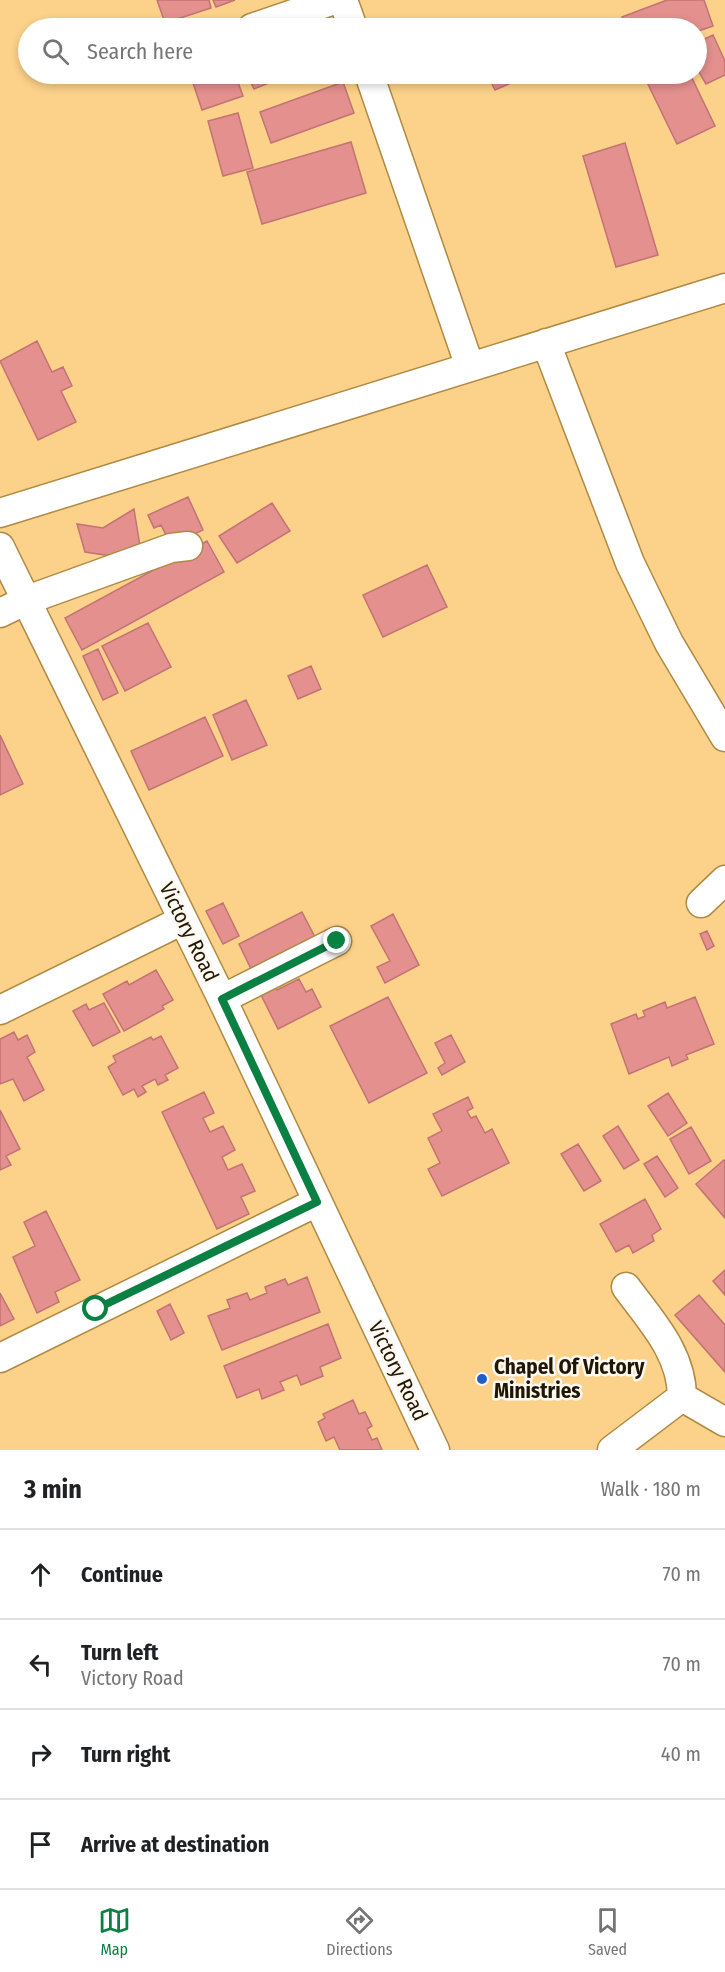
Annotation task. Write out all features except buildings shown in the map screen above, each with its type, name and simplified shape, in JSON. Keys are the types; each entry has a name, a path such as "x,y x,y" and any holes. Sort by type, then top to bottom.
{"street":[{"path":"281,18 334,0"},
{"path":"343,0 349,18"},
{"path":"372,84 470,367"},
{"path":"0,513 725,288"},
{"path":"546,343 630,563 669,643 725,736"},
{"path":"0,613 27,600 171,548 188,546"},
{"name":"Victory Road","path":"0,547 222,999 435,1450"},
{"path":"701,903 725,880"},
{"path":"0,1011 183,920"},
{"path":"222,999 337,941"},
{"path":"0,1358 317,1202"},
{"path":"626,1287 669,1345 682,1376 682,1397"},
{"path":"682,1397 725,1422"},
{"path":"612,1450 682,1397"}],"place":[{"name":"Chapel Of Victory Ministries","path":"482,1379"}],"route":[{"path":"96,1309 317,1202 222,999 337,941"}]}
